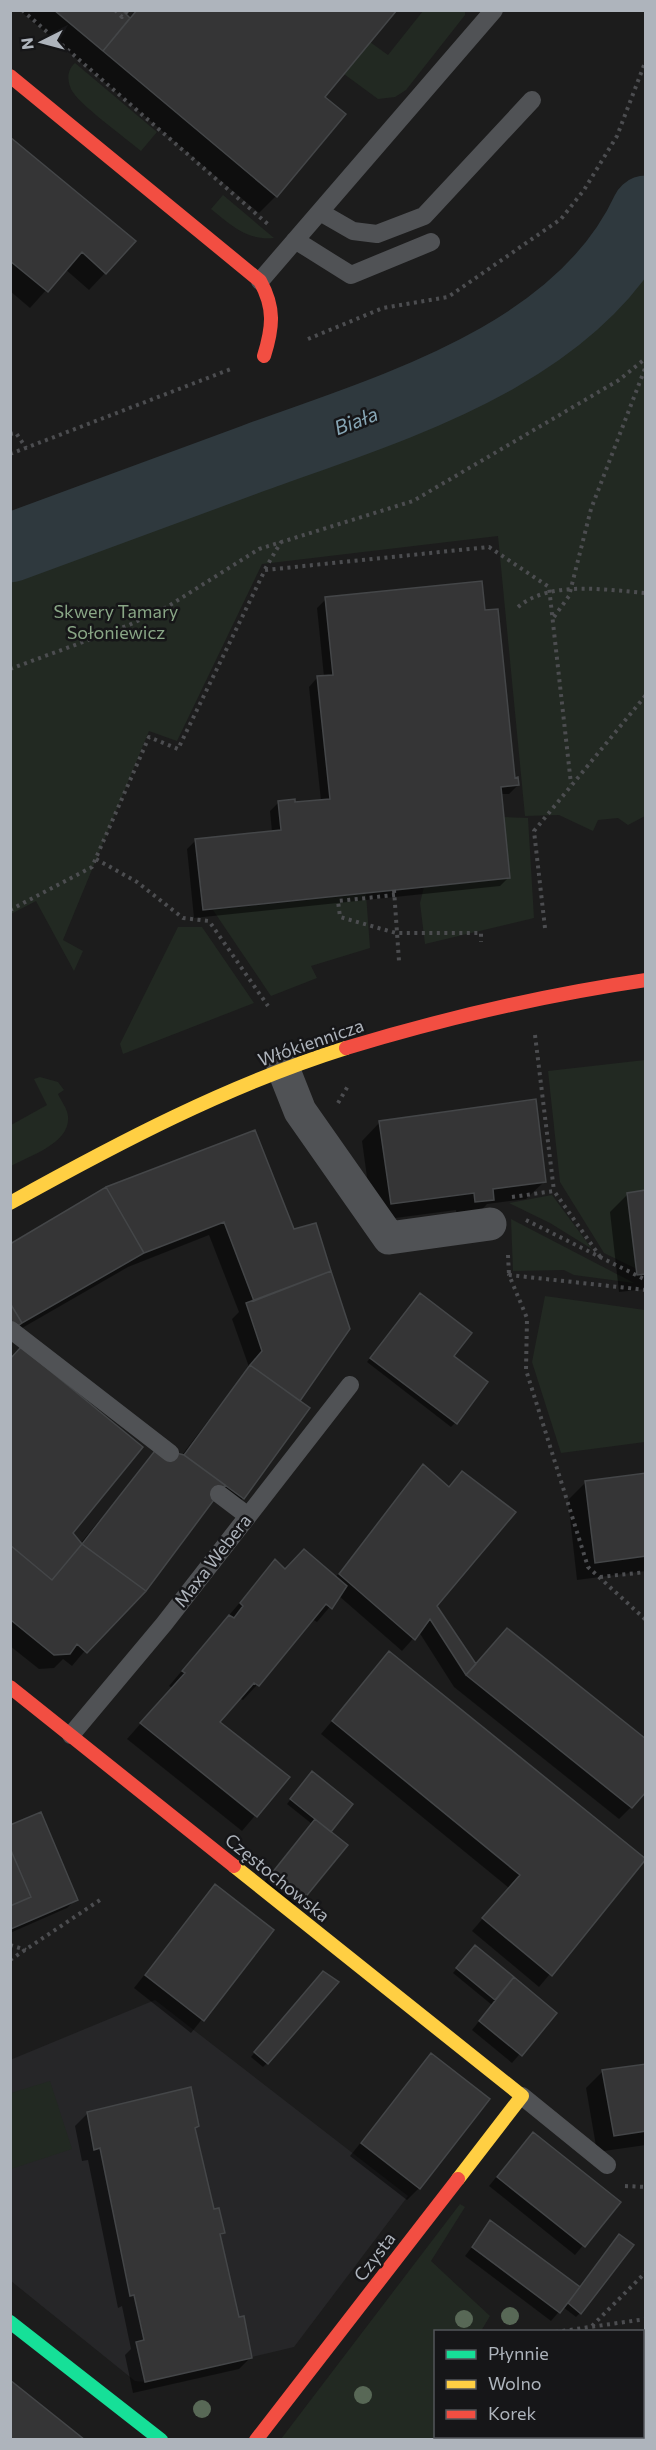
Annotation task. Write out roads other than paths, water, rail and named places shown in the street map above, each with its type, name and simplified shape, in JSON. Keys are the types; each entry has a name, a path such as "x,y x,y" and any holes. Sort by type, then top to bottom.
{"street":[{"path":"10,76 260,281 271,298 275,323 264,356"},
{"name":"Włókiennicza","path":"10,1203 106,1149 283,1068 429,1023 563,993 645,980"},
{"path":"283,1068 300,1111 388,1238 498,1217"},
{"name":"Częstochowska","path":"10,1687 522,2096"},
{"name":"Czysta","path":"256,2439 522,2096"},
{"path":"10,2322 161,2439"}],"lane":[{"path":"260,281 494,10"},
{"path":"320,212 353,231 377,234 424,216 532,100"},
{"path":"295,240 351,275 431,242"},
{"path":"11,1330 170,1453"},
{"name":"Maxa Webera","path":"71,1735 164,1624 350,1385"},
{"path":"219,1494 248,1516"},
{"path":"522,2096 607,2165"}],"waterway":[{"name":"Biała","path":"10,548 364,419 476,370 529,339 576,303 616,260 646,210"}],"park label":[{"name":"Skwery Tamary Sołoniewicz","path":"116,622"}]}
